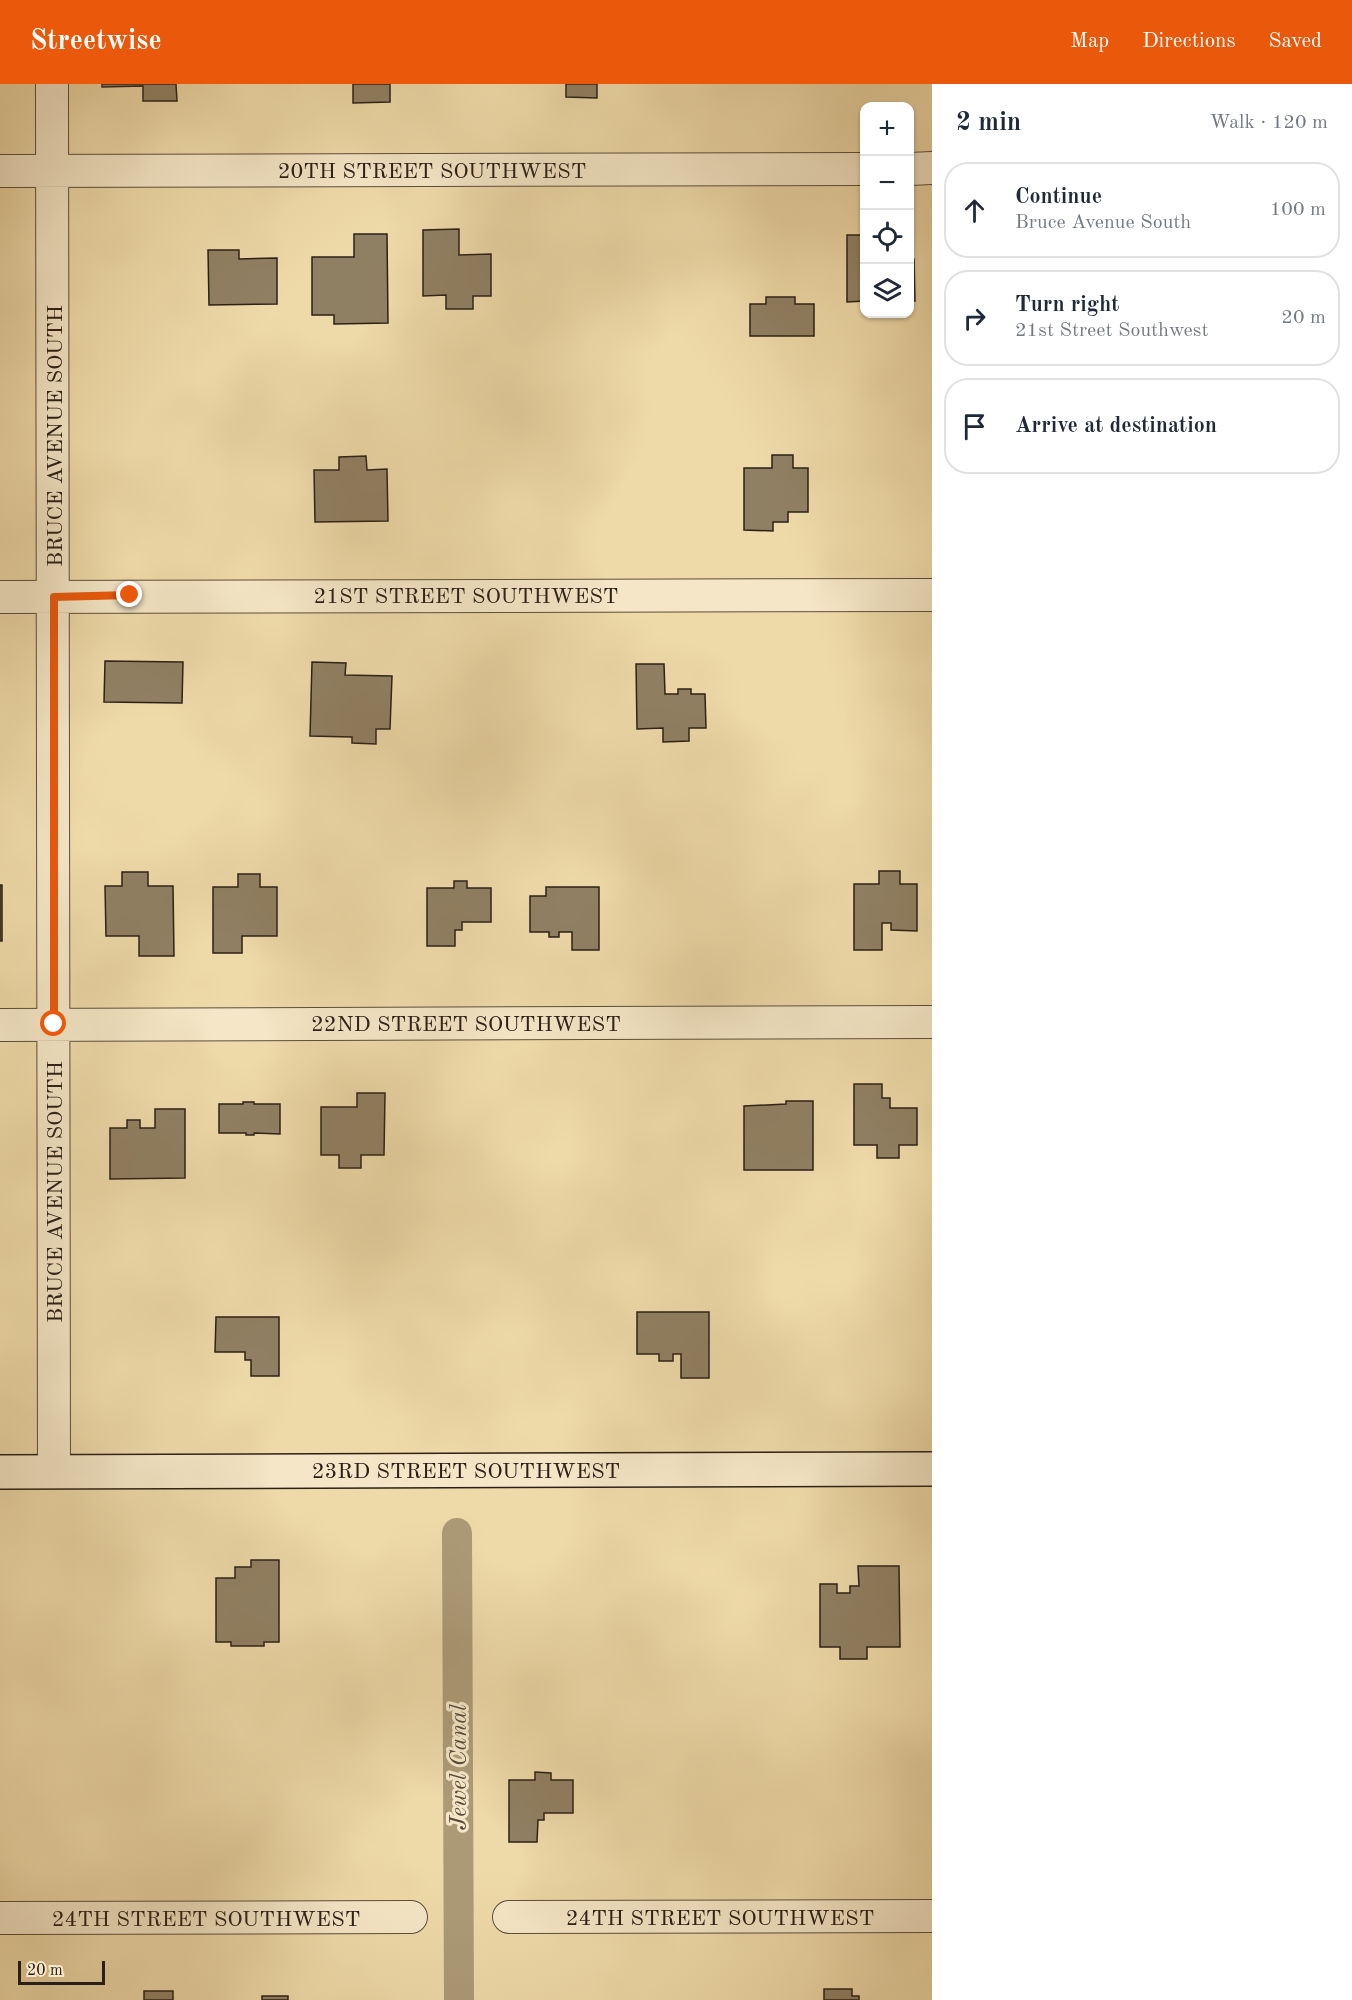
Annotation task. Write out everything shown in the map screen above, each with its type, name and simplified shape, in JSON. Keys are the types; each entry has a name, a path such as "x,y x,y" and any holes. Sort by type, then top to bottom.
{"street":[{"name":"BRUCE AVENUE SOUTH","path":"52,84 54,1472"},
{"path":"914,169 932,168"},
{"name":"20TH STREET SOUTHWEST","path":"0,171 860,169"},
{"name":"21ST STREET SOUTHWEST","path":"0,597 932,595"},
{"name":"22ND STREET SOUTHWEST","path":"0,1024 932,1022"},
{"name":"23RD STREET SOUTHWEST","path":"0,1472 932,1469"},
{"name":"24TH STREET SOUTHWEST","path":"509,1917 932,1916"},
{"name":"24TH STREET SOUTHWEST","path":"0,1918 411,1917"}],"building":[{"path":"102,84 176,84 177,101 143,101 143,86 102,87"},
{"path":"353,84 390,84 390,102 353,103"},
{"path":"566,84 597,84 597,98 566,97"},
{"path":"459,229 459,255 491,254 491,296 473,296 473,309 446,309 446,295 423,296 423,230"},
{"path":"354,234 387,234 388,323 334,324 334,315 312,315 312,257 354,257"},
{"path":"847,235 860,235 860,301 847,302"},
{"path":"208,250 239,250 239,259 277,258 277,304 209,305"},
{"path":"766,297 795,297 795,304 814,304 814,336 750,336 750,304 766,304"},
{"path":"772,455 793,455 793,468 808,468 808,512 788,512 788,522 773,522 773,531 744,530 744,468 772,468"},
{"path":"366,456 367,470 387,469 388,521 315,522 314,470 339,470 339,457"},
{"path":"105,661 183,662 182,703 104,702"},
{"path":"312,662 346,663 345,675 392,676 390,729 376,729 376,744 352,743 352,737 310,736"},
{"path":"636,664 664,664 665,694 678,694 678,689 691,689 691,694 705,694 706,728 689,728 689,741 663,742 663,728 637,729"},
{"path":"879,871 900,871 900,884 917,884 917,931 891,930 891,923 882,923 882,950 854,950 854,884 879,884"},
{"path":"122,872 148,872 148,886 173,886 174,956 139,956 139,936 106,936 105,886 122,886"},
{"path":"238,874 260,874 260,887 277,887 277,936 242,936 242,953 213,953 213,887 238,887"},
{"path":"454,881 467,881 467,888 491,888 491,922 462,922 462,930 455,930 455,946 427,946 427,888 454,888"},
{"path":"0,885 2,885 2,941 0,941"},
{"path":"546,887 599,887 599,950 572,950 572,932 559,932 559,937 549,937 549,932 530,932 530,896 546,896"},
{"path":"854,1084 882,1084 882,1098 890,1098 890,1108 917,1108 917,1145 899,1145 899,1158 877,1158 877,1145 854,1145"},
{"path":"357,1093 385,1093 384,1155 361,1155 361,1168 339,1168 339,1155 321,1155 321,1107 357,1107"},
{"path":"786,1101 813,1101 813,1170 744,1170 744,1106 786,1104"},
{"path":"243,1102 280,1104 280,1134 219,1133 219,1104 243,1104"},
{"path":"155,1109 185,1109 185,1178 110,1179 110,1128 127,1128 127,1120 140,1120 140,1128 155,1128"},
{"path":"637,1312 709,1312 709,1378 681,1378 681,1354 673,1354 673,1361 659,1361 659,1354 637,1354"},
{"path":"216,1317 279,1317 279,1376 251,1376 251,1360 245,1360 245,1352 215,1352"},
{"path":"251,1560 279,1560 279,1642 264,1642 264,1646 231,1646 231,1642 216,1642 216,1578 235,1578 235,1567 251,1567"},
{"path":"858,1566 899,1566 900,1647 867,1647 867,1659 840,1659 840,1647 820,1647 820,1584 837,1584 837,1593 850,1593 850,1586 859,1586"},
{"path":"535,1772 551,1773 551,1780 573,1780 573,1813 544,1813 544,1820 538,1820 537,1842 509,1842 509,1780 535,1780"},
{"path":"824,1989 852,1989 852,1996 859,1996 859,2000 824,2000"},
{"path":"144,1991 173,1991 173,2000 144,2000"},
{"path":"262,1996 288,1996 288,2000 262,2000"}],"waterway":[{"name":"Jewel Canal","path":"457,1533 459,2000"}],"route":[{"path":"54,1024 54,597 130,595"}]}
